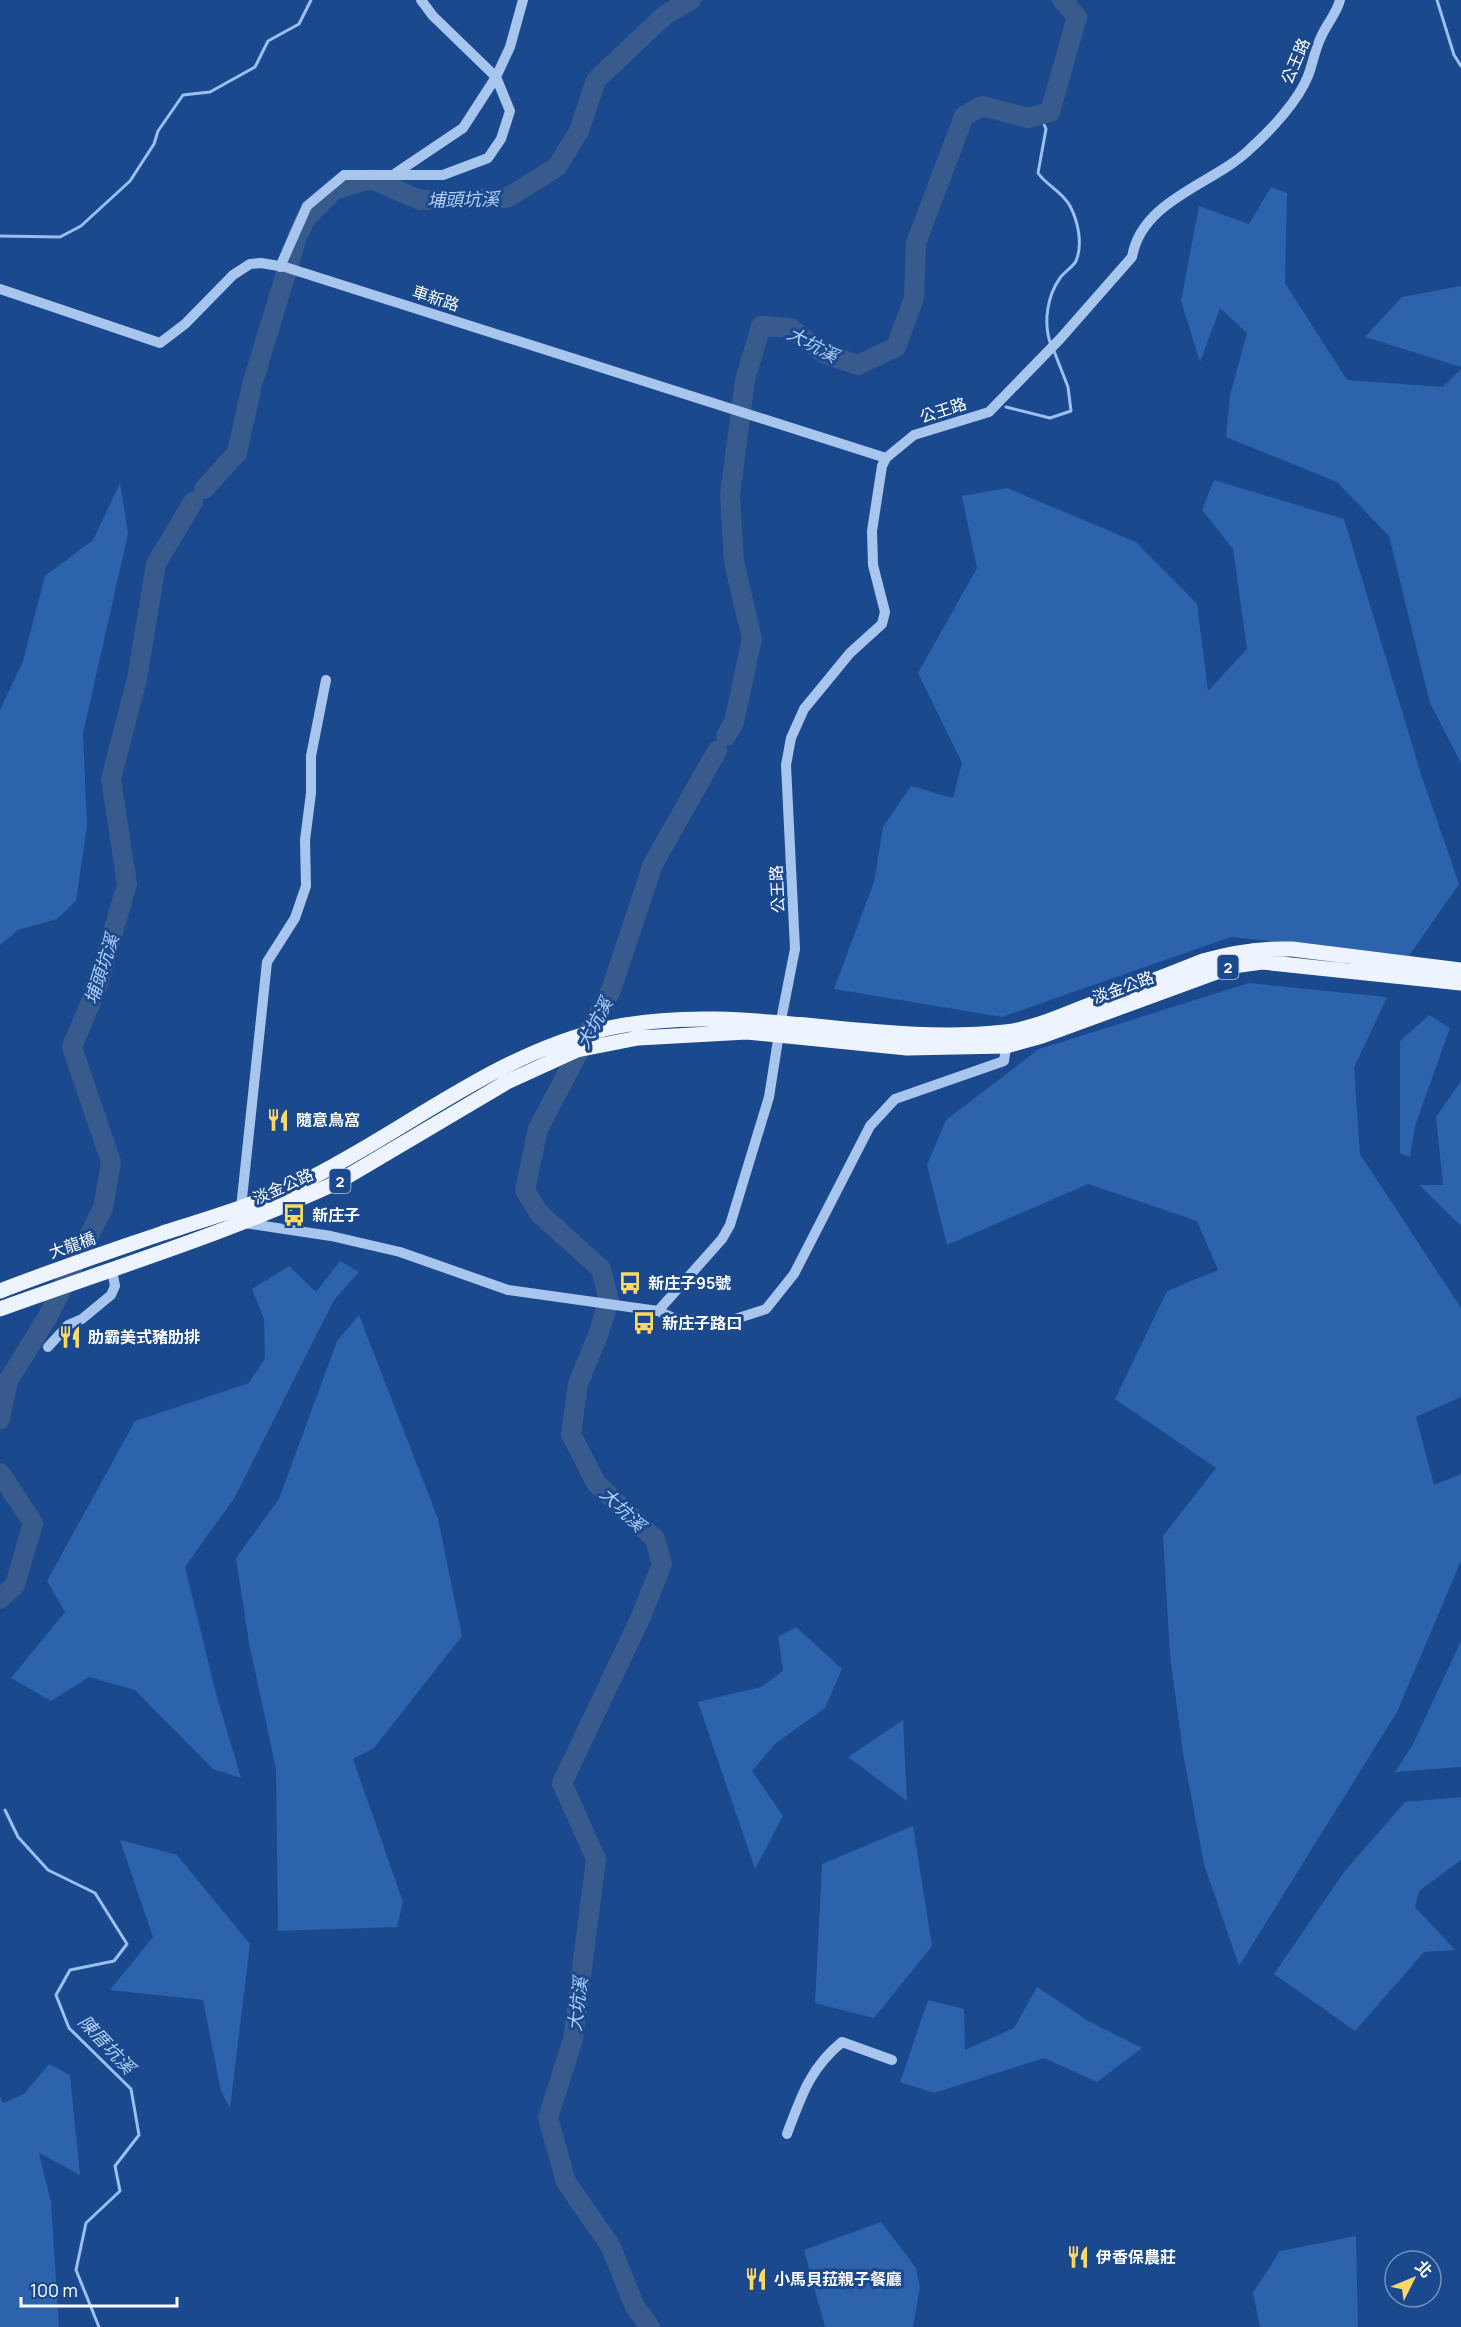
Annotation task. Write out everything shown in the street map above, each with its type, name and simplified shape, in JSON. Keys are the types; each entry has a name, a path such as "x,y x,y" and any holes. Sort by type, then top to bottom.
{"main road":[{"name":"淡金公路","path":"1007,1039 1039,1024 1203,961 1249,950 1292,949 1461,970"},
{"name":"淡金公路","path":"117,1249 243,1215 324,1172 495,1071 569,1039 609,1035 683,1019 797,1030 1007,1039 1242,964 1262,962 1461,984"},
{"name":"淡金公路","path":"106,1272 243,1215 338,1182 524,1072 609,1035"},
{"name":"大龍橋","path":"0,1291 117,1249"},
{"name":"2","path":"0,1309 106,1272"}],"street":[{"path":"282,267 307,206 344,175 396,173 443,175 488,158 501,139 510,111 496,77 433,16 421,0"},
{"path":"396,173 463,128 496,77 510,47 523,0"},
{"name":"公王路","path":"782,1015 795,950 786,765 791,738 804,709 849,653 882,624 885,612 873,565 872,531 882,466 886,458 914,435 989,412 1045,355 1132,257 1134,246 1144,229 1164,208 1182,192 1229,167 1253,147 1292,104 1307,78 1320,38 1340,0"},
{"name":"車新路","path":"0,289 160,343 184,324 233,275 250,264 261,263 282,267 328,279 886,458"},
{"path":"326,680 311,756 311,793 305,840 306,886 295,918 267,962 243,1215 400,1252 508,1290 658,1311 676,1319 732,1320 766,1309 794,1274 870,1126 895,1099 1004,1061 1007,1039"},
{"path":"658,1311 722,1239 730,1225 769,1097 778,1040"},
{"path":"48,1347 68,1324 82,1319 111,1295 115,1286 106,1272"},
{"path":"787,2134 805,2086 824,2056 842,2042 892,2060"}],"shaded area":[{"path":"1271,187 1287,193 1285,283 1347,380 1443,387 1461,369 1461,763 1430,703 1389,536 1337,482 1226,437 1230,395 1247,333 1220,308 1200,362 1181,301 1199,206 1249,224"},
{"path":"1461,286 1461,367 1365,337 1402,297"},
{"path":"1214,480 1344,519 1421,774 1459,884 1409,956 1231,937 1002,1017 834,989 874,882 883,827 911,786 953,798 962,763 918,673 977,568 962,496 1007,488 1136,542 1197,604 1208,691 1247,649 1233,549 1202,510"},
{"path":"120,483 128,534 83,733 87,826 76,901 57,919 18,930 0,945 0,710 23,661 45,576 93,540"},
{"path":"1249,983 1387,997 1354,1068 1360,1154 1461,1308 1461,1397 1416,1417 1434,1485 1461,1474 1461,1561 1397,1712 1239,1966 1204,1864 1183,1753 1170,1655 1163,1536 1216,1468 1115,1399 1167,1291 1218,1270 1197,1221 1088,1184 947,1245 927,1165 946,1120 1039,1049"},
{"path":"1429,1015 1450,1028 1415,1126 1410,1157 1400,1153 1400,1041"},
{"path":"1461,1081 1461,1226 1419,1185 1443,1185 1436,1117"},
{"path":"340,1261 359,1272 334,1300 235,1497 185,1567 217,1697 241,1778 213,1769 135,1690 89,1677 51,1701 11,1678 65,1612 47,1581 135,1421 249,1383 265,1358 264,1319 252,1289 289,1266 316,1292"},
{"path":"359,1315 438,1519 462,1636 374,1748 353,1759 403,1902 397,1927 278,1931 276,1769 249,1643 236,1558 279,1499 337,1341"},
{"path":"796,1627 842,1669 825,1708 775,1744 752,1771 783,1816 755,1869 698,1702 761,1687 783,1671 778,1637"},
{"path":"1461,1641 1461,1767 1395,1772 1413,1744"},
{"path":"903,1720 907,1801 848,1757"},
{"path":"1461,1797 1461,1860 1419,1891 1415,1907 1455,1950 1424,1952 1355,2031 1274,1974 1344,1872 1405,1802"},
{"path":"913,1826 932,1946 874,2018 815,2003 822,1864"},
{"path":"120,1840 177,1855 250,1944 230,2108 221,2091 203,2000 110,1990 153,1937"},
{"path":"1037,1987 1090,2022 1142,2048 1097,2082 1044,2058 934,2093 900,2082 928,2000 964,2009 965,2050 1014,2028"},
{"path":"49,2064 70,2075 80,2175 39,2153 51,2202 59,2327 0,2327 0,2096 3,2103 24,2094"},
{"path":"881,2222 916,2268 920,2287 913,2327 825,2327 804,2250"},
{"path":"1356,2236 1358,2327 1260,2327 1253,2293 1280,2251"}],"waterway":[{"path":"0,236 60,237 81,226 130,181 154,144 158,131 183,95 210,92 255,67 268,41 299,24 311,0"},
{"name":"埔頭坑溪","path":"204,489 237,453 252,385 297,237 306,218 334,190 371,179 420,200 507,198 557,167 579,131 596,80 665,15 691,0"},
{"name":"大坑溪","path":"726,736 734,722 752,639 734,562 730,495 745,380 761,326 790,328 825,354 858,365 896,347 914,298 916,243 964,116 982,106 1028,118 1050,112 1077,17 1062,0"},
{"path":"1437,0 1454,55 1461,66"},
{"path":"1040,115 1046,129 1038,173 1063,196 1070,206 1079,240 1076,261 1060,278 1049,302 1047,328 1051,345"},
{"path":"1006,407 1050,418 1071,411 1068,387 1054,351"},
{"name":"埔頭坑溪","path":"0,1419 8,1381 47,1318 103,1208 111,1162 72,1047 97,987 127,884 111,779 137,679 156,564 193,502"},
{"name":"大坑溪","path":"650,2327 635,2307 610,2245 566,2182 548,2118 573,2039 596,1859 562,1783 640,1619 662,1564 655,1539 596,1483 571,1434 578,1384 609,1300 601,1269 539,1213 525,1190 538,1129 611,990 653,864 717,751"},
{"name":"埔頭坑溪","path":"0,1473 33,1523 15,1585 0,1599"},
{"name":"陳厝坑溪","path":"5,1810 18,1837 48,1870 95,1893 127,1944 114,1961 70,1970 56,1995 69,2028 131,2089 139,2135 115,2166 120,2191 86,2223 76,2270 99,2327"}],"place":[{"name":"隨意鳥窩","path":"278,1120"},
{"name":"新庄子","path":"294,1215"},
{"name":"新庄子95號","path":"630,1283"},
{"name":"新庄子路口","path":"644,1323"},
{"name":"肋霸美式豬肋排","path":"70,1337"},
{"name":"伊香保農莊","path":"1078,2257"},
{"name":"小馬貝菈親子餐廳","path":"756,2279"}]}
